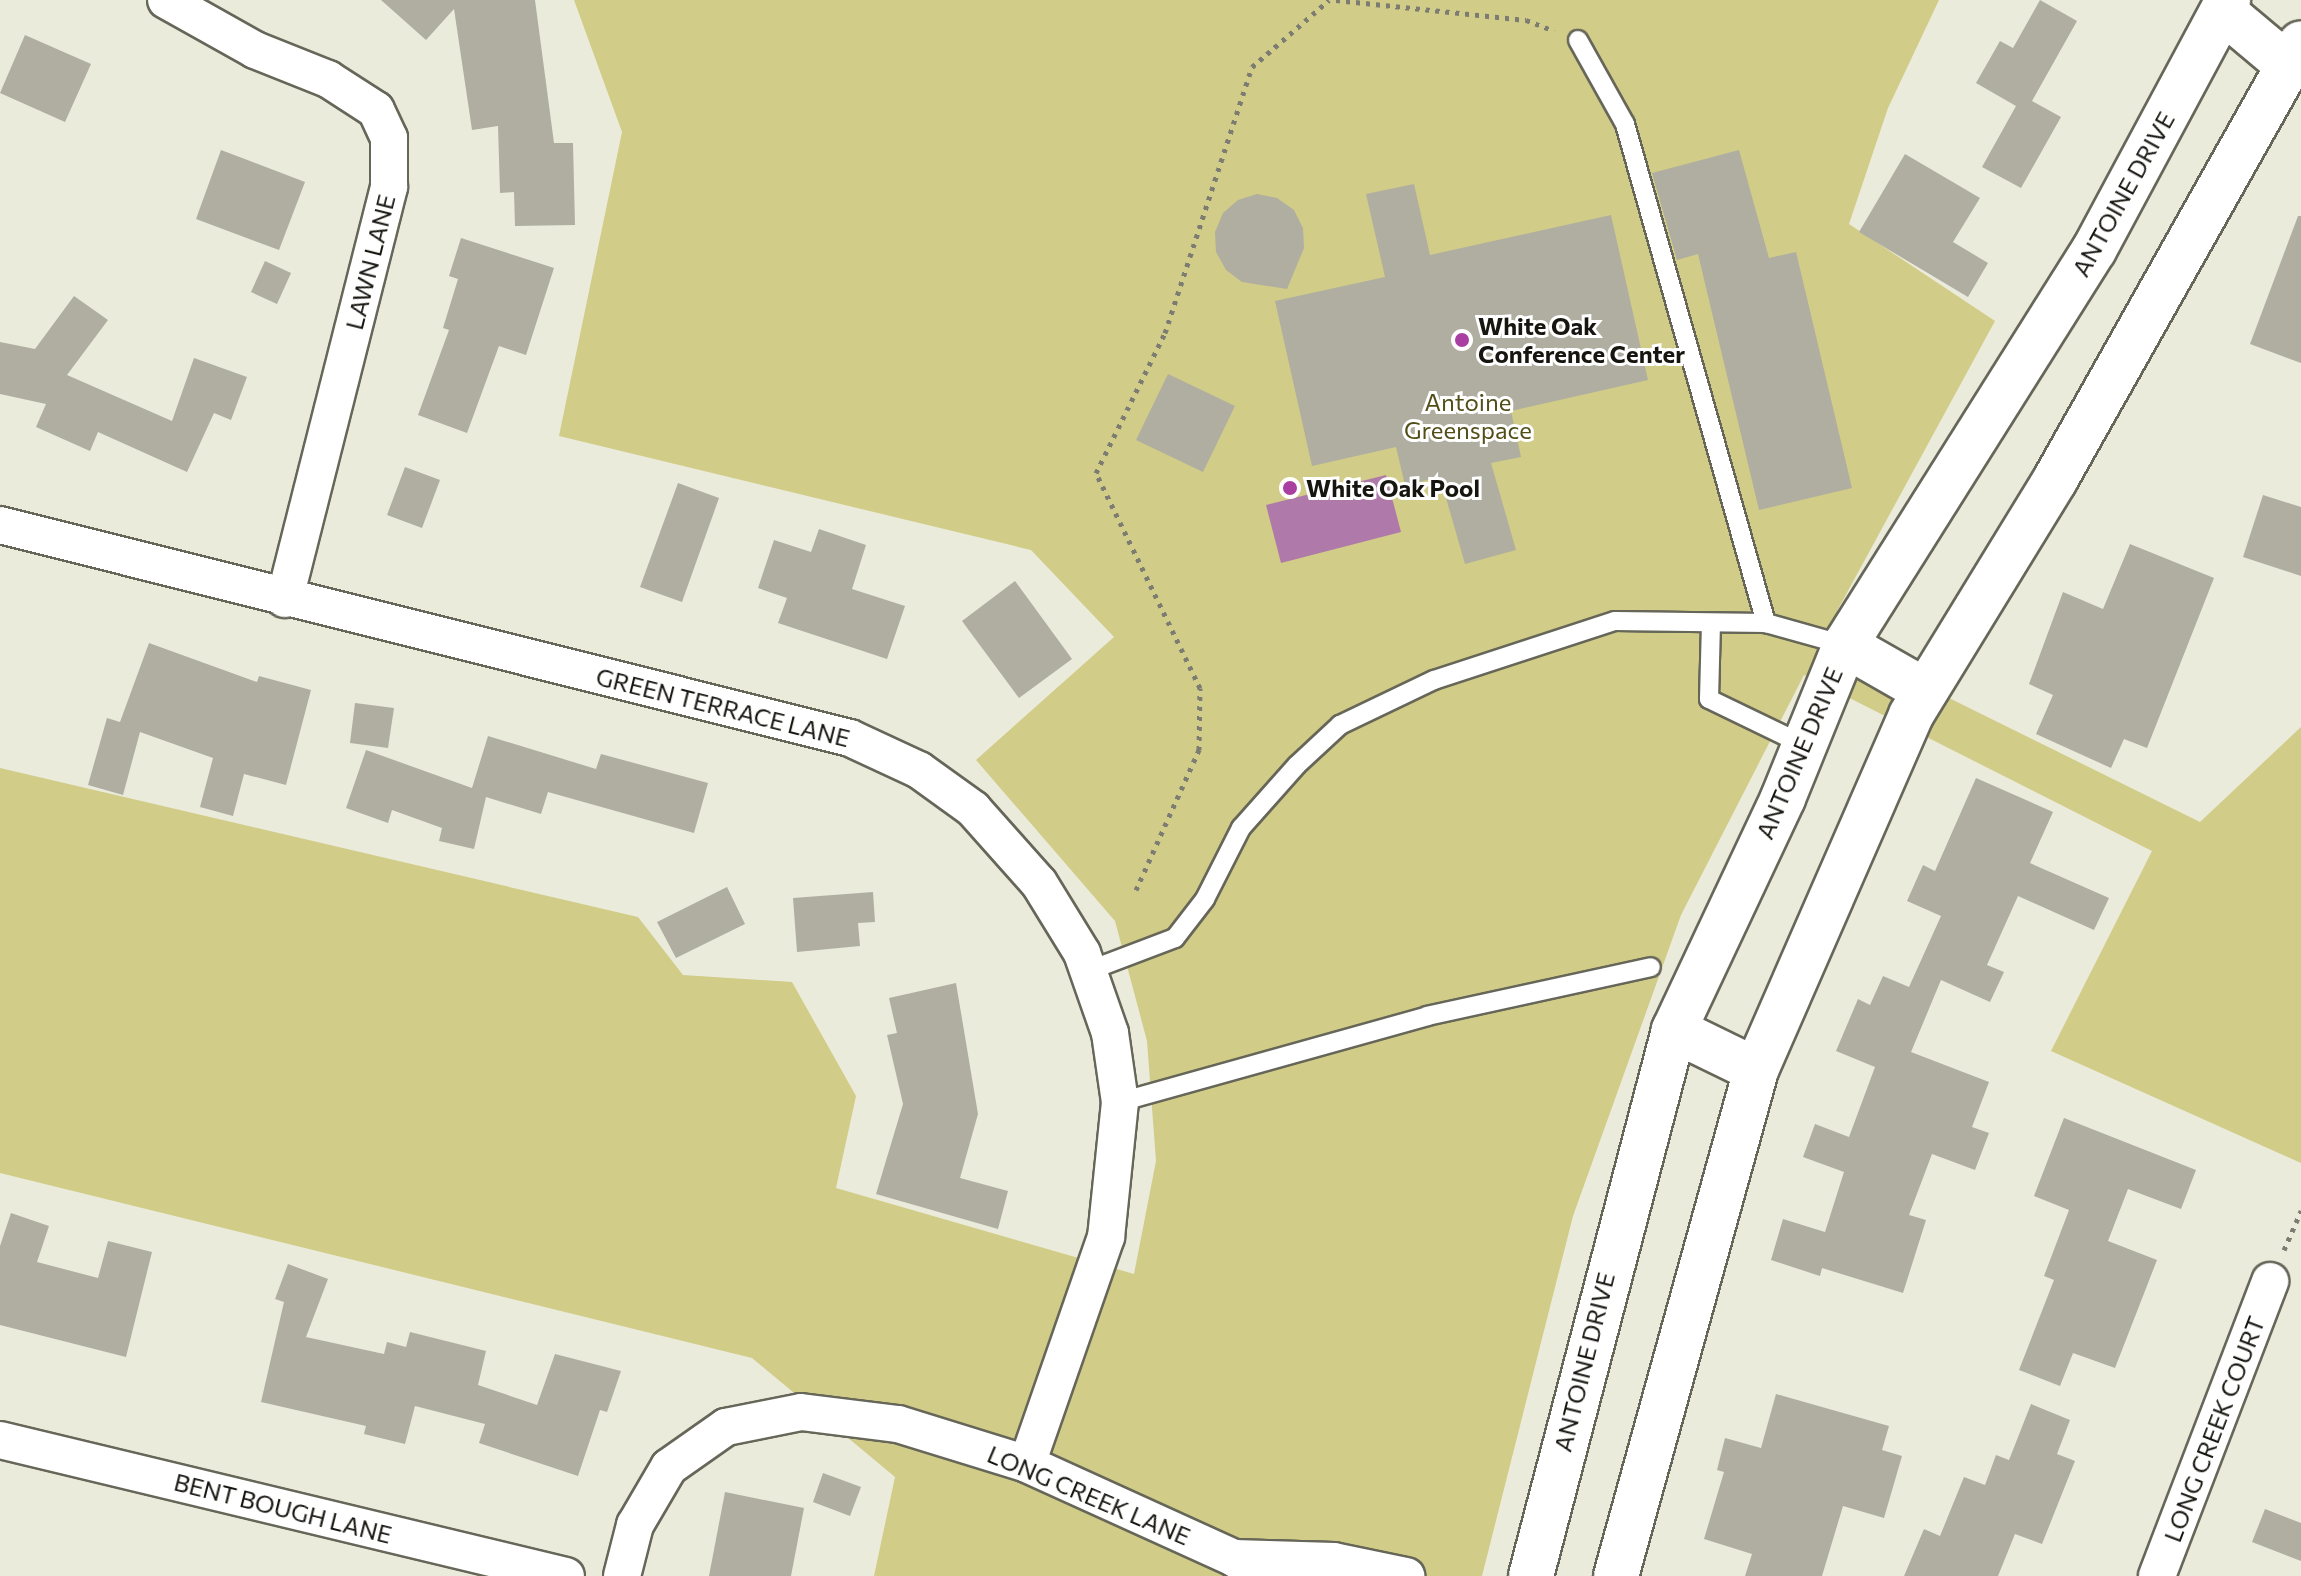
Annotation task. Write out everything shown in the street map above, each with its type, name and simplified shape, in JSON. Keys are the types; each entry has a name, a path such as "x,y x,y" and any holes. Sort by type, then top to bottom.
{"main road":[{"path":"1616,1576 1756,1070 1924,690 2055,480 2296,56 2226,6"},
{"name":"ANTOINE DRIVE","path":"1531,1576 1609,1263 1674,1030 1804,745 1845,645 2094,250 2226,6"},
{"path":"1845,645 1924,690"},
{"path":"1674,1030 1756,1070"}],"street":[{"name":"LAWN LANE","path":"166,0 255,50 328,79 376,110 389,138 389,187 285,599"},
{"name":"GREEN TERRACE LANE","path":"0,525 285,599 850,738 919,770 973,809 1039,883 1088,971 1110,1033 1120,1102 1106,1237 1027,1464"},
{"name":"LONG CREEK COURT","path":"2157,1576 2270,1281"},
{"name":"LONG CREEK LANE","path":"622,1576 635,1525 669,1467 726,1427 801,1412 898,1424 1027,1464 1248,1567 1334,1561 1406,1576"},
{"name":"BENT BOUGH LANE","path":"0,1440 566,1576"}],"lane":[{"path":"1578,40 1625,124 1766,623"},
{"path":"1088,971 1175,938 1205,899 1241,828 1340,725 1434,680 1615,621 1766,623 1845,645"},
{"path":"1711,623 1709,699 1804,745"},
{"path":"1120,1102 1427,1016 1651,967"}],"path":[{"path":"1136,890 1199,750 1200,688 1096,473 1165,333 1252,67 1329,0"},
{"path":"1336,0 1526,20 1578,40"}],"green space":[{"name":"Antoine Greenspace","path":"574,0 1939,0 1888,108 1849,224 1995,321 1837,611 1947,697 2200,822 2301,727 2301,1163 2051,1051 2152,851 1804,675 1681,915 1573,1216 1482,1576 874,1576 895,1477 752,1358 0,1173 0,768 638,917 683,975 792,982 856,1096 836,1188 1134,1274 1156,1161 1147,1041 1115,921 976,760 1114,637 1031,550 559,436 622,132"}],"shaded area":[{"path":"1386,475 1401,532 1281,563 1266,505"}],"building":[{"path":"381,0 535,0 554,143 573,143 575,225 515,226 514,192 500,193 498,126 472,130 454,9 426,40"},
{"path":"2040,0 2077,21 2032,101 2061,117 2021,188 1982,167 2016,106 1976,83 2000,41 2013,48"},
{"path":"25,35 91,64 65,122 0,93"},
{"path":"221,150 305,182 279,250 196,219"},
{"path":"1739,150 1769,258 1796,252 1852,488 1759,510 1698,254 1677,260 1652,173"},
{"path":"1905,154 1980,198 1953,242 1988,263 1968,297 1859,232"},
{"name":"White Oak Conference Center","path":"1414,184 1430,255 1611,215 1648,380 1511,411 1521,457 1491,463 1516,550 1465,564 1440,477 1405,485 1396,447 1312,466 1275,301 1385,277 1366,194"},
{"path":"1257,194 1277,198 1294,210 1303,228 1304,248 1287,289 1242,282 1226,270 1216,252 1215,232 1223,213 1238,200"},
{"path":"2298,216 2301,216 2301,363 2250,344"},
{"path":"461,238 554,268 526,355 499,346 467,433 418,415 449,330 443,328 458,279 449,276"},
{"path":"265,261 291,273 277,304 251,292"},
{"path":"74,296 108,320 67,375 172,421 194,358 247,377 231,420 214,413 187,472 98,432 90,451 36,427 46,404 0,394 0,342 35,349"},
{"path":"1168,374 1235,406 1203,472 1136,440"},
{"path":"405,467 440,480 422,528 387,515"},
{"path":"678,483 719,498 682,602 640,587"},
{"path":"2263,495 2301,507 2301,576 2243,557"},
{"path":"819,529 866,545 852,589 905,606 887,659 778,623 787,598 758,588 774,540 811,552"},
{"path":"2130,544 2214,578 2147,748 2124,739 2111,768 2036,734 2053,695 2029,684 2063,592 2103,609"},
{"path":"1015,581 1072,659 1019,698 962,621"},
{"path":"149,643 257,682 259,676 311,690 286,785 244,774 233,816 200,807 213,758 140,732 123,795 88,785 107,718 120,722"},
{"path":"355,703 394,708 388,748 350,743"},
{"path":"488,736 596,769 601,754 708,783 694,833 548,792 541,814 486,797 474,849 439,841 442,828 392,810 388,823 346,808 366,750 472,788"},
{"path":"1976,778 2053,812 2030,863 2109,898 2094,930 2018,896 1987,965 2004,972 1990,1002 1941,980 1911,1052 1989,1082 1972,1127 1989,1133 1975,1170 1932,1154 1909,1215 1926,1220 1903,1293 1822,1268 1820,1276 1771,1260 1783,1219 1825,1232 1844,1172 1803,1157 1815,1124 1849,1137 1875,1067 1836,1051 1858,999 1870,1005 1883,976 1909,987 1941,916 1907,901 1923,865 1935,871"},
{"path":"727,887 745,924 676,958 657,922"},
{"path":"873,892 875,922 858,923 860,946 797,952 793,898"},
{"path":"956,983 978,1114 960,1178 1008,1191 998,1229 876,1194 903,1104 887,1035 897,1033 889,998"},
{"path":"2064,1118 2196,1170 2181,1209 2128,1189 2108,1241 2157,1260 2115,1368 2073,1353 2060,1386 2019,1370 2054,1280 2044,1276 2069,1210 2034,1196"},
{"path":"11,1213 49,1226 37,1262 98,1278 108,1241 152,1252 126,1357 0,1325 0,1246"},
{"path":"288,1264 328,1279 306,1337 384,1354 387,1342 406,1347 410,1332 486,1351 478,1385 537,1405 555,1354 621,1371 607,1412 600,1410 578,1476 479,1443 485,1424 415,1406 405,1444 364,1434 366,1426 261,1402 284,1302 275,1299"},
{"path":"1776,1394 1889,1426 1882,1450 1902,1456 1884,1518 1843,1506 1822,1576 1745,1576 1752,1554 1704,1539 1724,1472 1717,1470 1725,1438 1761,1448"},
{"path":"2031,1404 2070,1420 2057,1454 2075,1461 2042,1544 2015,1534 1998,1576 1904,1576 1924,1529 1940,1536 1964,1477 1985,1485 1996,1455 2009,1460"},
{"path":"823,1473 861,1487 850,1516 813,1502"},
{"path":"725,1492 804,1508 791,1576 709,1576"},
{"path":"2265,1509 2301,1523 2301,1561 2252,1542"}],"place":[{"name":"White Oak Conference Center","path":"1462,340"},
{"name":"White Oak Pool","path":"1290,488"}]}
